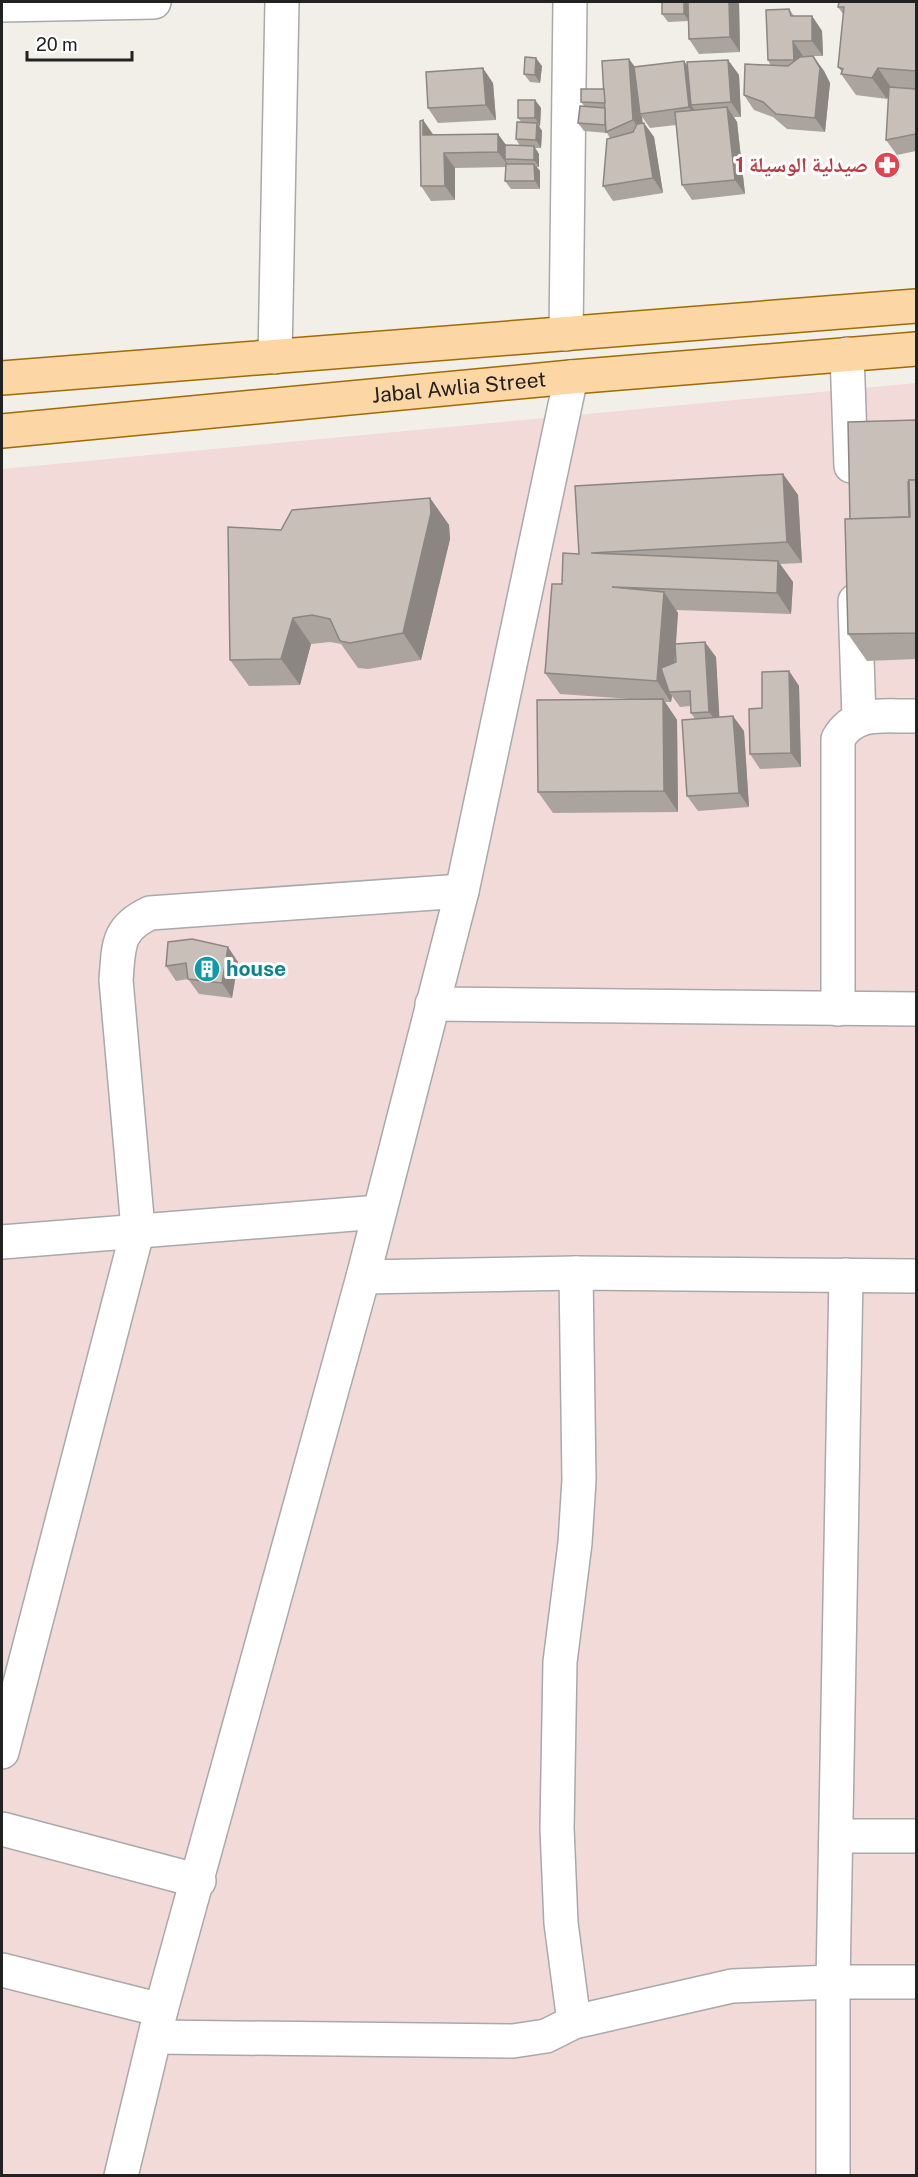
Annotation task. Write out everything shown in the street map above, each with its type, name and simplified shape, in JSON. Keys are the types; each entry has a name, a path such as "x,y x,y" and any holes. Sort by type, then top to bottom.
{"main road":[{"path":"2,378 916,306"},
{"name":"Jabal Awlia Street","path":"2,431 571,377 916,349"}],"street":[{"path":"2,4 154,2"},
{"path":"275,357 282,2"},
{"path":"566,334 570,2"},
{"path":"847,354 852,495"},
{"path":"121,2175 158,2024 363,1278 462,891 571,377"},
{"path":"854,565 859,718"},
{"path":"838,1009 838,739 846,725 859,718 916,716"},
{"path":"2,1752 138,1230 117,980 119,945 130,922 150,913 462,891"},
{"path":"432,1004 916,1009"},
{"path":"2,1242 379,1212"},
{"path":"363,1278 576,1273 916,1276"},
{"path":"574,2022 561,1923 556,1828 560,1662 575,1543 579,1480 576,1273"},
{"path":"833,2175 833,1982 846,1275"},
{"path":"2,1828 199,1881"},
{"path":"836,1836 916,1836"},
{"path":"2,1970 158,2024 513,2041 546,2036 574,2022 732,1986 833,1982 916,1982"}],"shaded area":[{"path":"916,383 916,2175 2,2176 2,469"}],"building":[{"path":"662,2 684,2 684,14 662,14"},
{"path":"688,2 729,2 730,37 689,39"},
{"path":"839,2 916,2 916,71 878,68 872,78 841,74 843,69 838,67 844,7 838,7"},
{"path":"789,9 791,16 812,16 812,41 793,41 794,60 768,60 766,10"},
{"path":"813,56 820,68 815,118 776,114 763,102 744,95 745,64 788,66 800,57"},
{"path":"525,57 536,58 535,75 524,74"},
{"path":"629,59 633,120 606,132 602,61"},
{"path":"728,60 731,102 691,105 687,62"},
{"path":"684,61 689,107 640,114 634,67"},
{"path":"483,68 486,105 428,108 426,72"},
{"path":"889,87 916,89 916,134 886,140"},
{"path":"581,89 604,89 605,103 581,102"},
{"path":"518,100 535,100 535,118 518,118"},
{"path":"580,106 605,108 605,125 578,123"},
{"path":"727,107 735,180 682,185 675,112"},
{"path":"423,120 423,135 498,134 498,152 444,153 445,186 421,186 420,121"},
{"path":"517,122 537,123 536,140 516,139"},
{"path":"644,123 653,178 603,186 607,139 633,132 637,124"},
{"path":"505,145 534,146 534,160 505,159"},
{"path":"506,164 534,164 535,181 505,181"},
{"path":"916,420 916,480 908,482 909,517 850,519 848,422"},
{"path":"783,474 787,542 591,553 778,561 777,593 612,587 664,592 657,681 545,673 552,584 562,584 563,553 579,554 575,486"},
{"path":"909,480 916,480 916,633 848,634 845,519 910,517"},
{"path":"430,498 431,513 403,633 350,643 340,641 330,619 312,615 293,618 281,659 230,660 228,527 281,530 292,510"},
{"path":"705,642 709,712 691,713 690,691 669,692 661,668 676,662 675,644"},
{"path":"789,671 791,753 750,754 749,709 762,708 762,672"},
{"path":"663,699 664,791 538,792 537,700"},
{"path":"733,716 739,793 687,796 682,720"},
{"path":"192,939 228,947 222,983 188,979 186,963 166,966 168,942"}],"place":[{"name":"صيدلية الوسيلة 1","path":"887,165"},
{"name":"house","path":"207,969"}]}
